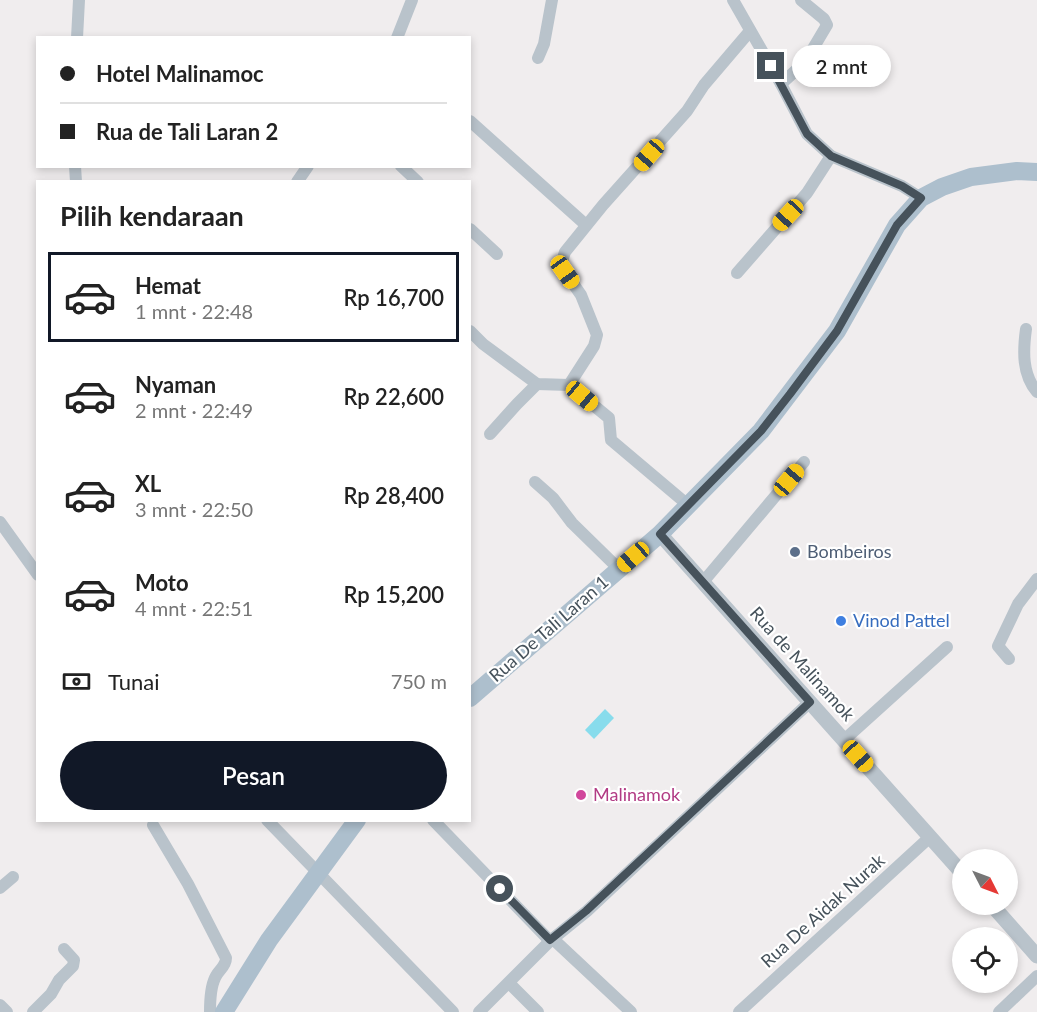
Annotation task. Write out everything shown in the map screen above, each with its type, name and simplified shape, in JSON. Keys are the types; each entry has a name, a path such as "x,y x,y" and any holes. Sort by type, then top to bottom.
{"main road":[{"path":"921,198 942,187 971,177 1017,171 1037,172"},
{"name":"Rua De Tali Laran 1","path":"471,697 660,534 761,431 825,349 897,225 921,198"},
{"path":"224,1012 269,940 356,822"}],"street":[{"path":"78,36 79,0"},
{"path":"399,36 412,0"},
{"path":"538,58 544,44 552,0"},
{"path":"733,0 782,84 807,134 831,156 902,186 921,198"},
{"path":"782,84 805,62 827,25 824,19 801,0"},
{"path":"569,384 594,346 597,335 584,301 565,272 562,261 565,252 687,111 704,85 750,31"},
{"path":"471,122 586,225"},
{"path":"737,273 807,193 831,156"},
{"path":"403,168 416,180"},
{"path":"471,230 497,254"},
{"path":"1026,328 1023,351 1031,385 1037,392"},
{"path":"471,332 483,344 537,384 569,384 609,418 611,440 688,505"},
{"path":"490,434 537,384"},
{"path":"703,582 804,462"},
{"path":"535,482 553,498 572,523 620,569"},
{"path":"0,522 36,572"},
{"name":"Rua de Malinamok","path":"660,534 952,862"},
{"path":"1009,659 998,646 1018,604 1037,579"},
{"path":"844,740 947,647"},
{"path":"479,1012 551,940 586,911 810,702"},
{"path":"269,822 453,1012"},
{"path":"435,822 551,940 631,1012"},
{"path":"153,825 188,884 226,958 226,964 215,978 210,1012"},
{"name":"Rua De Aidak Nurak","path":"739,1012 930,837"},
{"path":"0,888 13,877"},
{"path":"1001,915 1037,956"},
{"path":"33,1012 51,994 59,980 74,966 74,960 64,949"},
{"path":"999,1012 1037,976"},
{"path":"508,982 538,1012"},
{"path":"0,1005 7,1012"}],"water":[{"path":"605,709 614,718 594,739 585,730"}],"place":[{"name":"Bombeiros","path":"795,552"},
{"name":"Vinod Pattel","path":"841,621"},
{"name":"Malinamok","path":"581,795"}],"route":[{"path":"500,889 550,940 586,911 810,702 660,534 761,431 825,349 897,225 907,211 921,198 902,186 831,156 807,134 771,66"}]}
